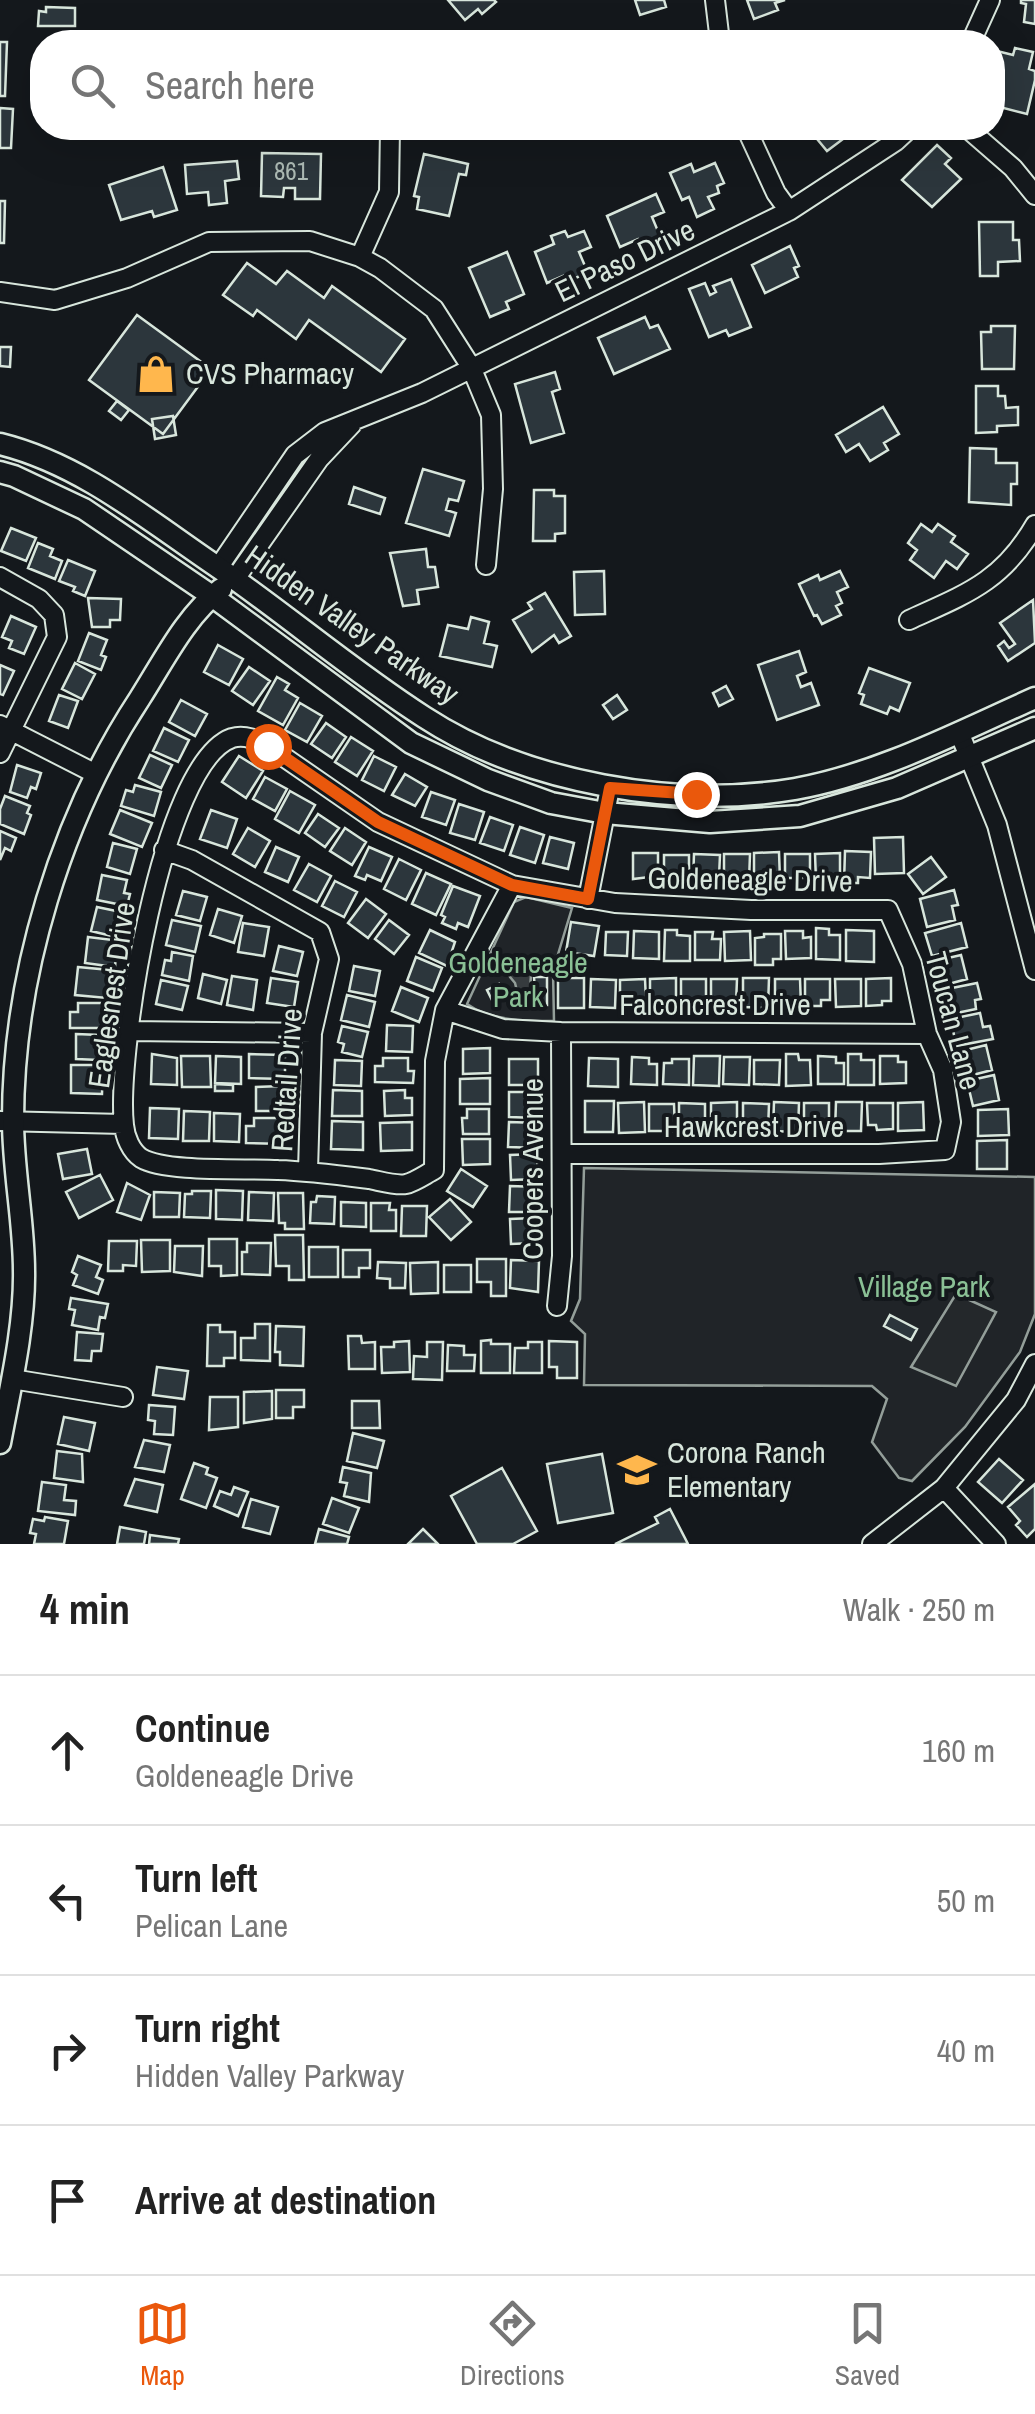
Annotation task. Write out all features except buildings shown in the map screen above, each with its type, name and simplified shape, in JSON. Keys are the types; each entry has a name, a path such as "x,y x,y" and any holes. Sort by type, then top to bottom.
{"main road":[{"name":"Hidden Valley Parkway","path":"0,444 24,450 98,486 226,573 426,719 499,755 559,777 610,788 710,795 795,788 888,762 1035,698"},
{"name":"Hidden Valley Parkway","path":"0,472 84,510 212,596 411,742 488,780 536,798 605,813 710,822 800,816 897,788 1035,728"},
{"path":"0,1444 25,1274 7,1121 32,964 58,862 96,774 158,669 226,573"}],"street":[{"path":"716,0 719,30"},
{"path":"976,30 990,0"},
{"path":"360,257 389,192 390,140"},
{"path":"752,140 789,211"},
{"name":"El Paso Drive","path":"226,573 352,423 789,211 897,140"},
{"path":"981,140 1013,168 1035,195"},
{"path":"0,292 55,300 126,278 209,242 310,242 360,257 380,268 434,309 471,367 492,415 493,488 486,565"},
{"path":"909,620 994,578 1022,548 1035,525"},
{"path":"0,577 39,599 54,615 57,637 6,728 0,752"},
{"path":"6,728 96,774"},
{"path":"959,732 997,825 1035,970"},
{"name":"Goldeneagle Drive","path":"232,738 251,737 378,822 512,885 588,899 751,910 888,910"},
{"name":"Eaglesnest Drive","path":"232,738 214,750 194,781 164,850 140,943 123,1124 128,1142 140,1157 164,1165 308,1171"},
{"path":"588,899 610,788"},
{"name":"Redtail Drive","path":"164,850 192,860 320,932 329,959 312,1034 308,1171"},
{"path":"308,1171 406,1184 434,1170 436,1061 446,1010 512,885"},
{"name":"Toucan Lane","path":"888,910 912,964 928,1034 943,1070 951,1122 946,1150"},
{"name":"Falconcrest Drive","path":"446,1010 503,1029 560,1032 928,1034"},
{"path":"129,1031 312,1034"},
{"name":"Coopers Avenue","path":"557,1306 562,1256 560,1032"},
{"path":"7,1121 123,1124"},
{"name":"Hawkcrest Drive","path":"562,1154 862,1154 946,1150"},
{"path":"872,1544 944,1488 1016,1400 1035,1364"},
{"path":"12,1379 123,1397"},
{"path":"944,1488 996,1544"}],"green space":[{"name":"Goldeneagle Park","path":"526,897 572,908 553,971 554,1021 498,1017 467,1004 514,902"},
{"name":"Village Park","path":"584,1168 1035,1177 1035,1314 1020,1352 965,1427 912,1481 899,1478 872,1442 887,1399 872,1386 584,1385 585,1334 571,1321 580,1299"}],"shaded area":[{"path":"515,963 531,975 525,997 518,995 506,972 508,965"},
{"path":"956,1294 996,1312 956,1386 911,1367"}],"place":[{"name":"CVS Pharmacy","path":"156,374"},
{"name":"Corona Ranch Elementary","path":"637,1470"}],"route":[{"path":"268,746 378,822 512,885 588,899 610,788 696,794"}]}
